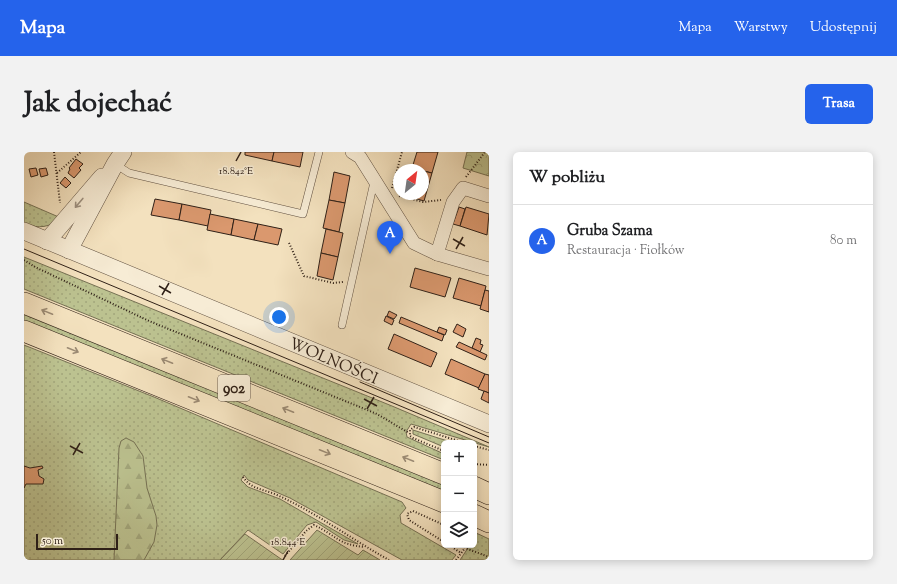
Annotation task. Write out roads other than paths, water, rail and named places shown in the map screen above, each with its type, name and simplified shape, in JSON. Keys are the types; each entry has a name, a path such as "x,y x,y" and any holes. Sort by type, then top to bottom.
{"main road":[{"name":"902","path":"24,303 441,473"},
{"name":"902","path":"24,331 441,501"},
{"path":"477,474 489,494"}],"street":[{"path":"358,154 374,182 414,243 437,254 489,269"},
{"path":"47,240 90,189 119,158"},
{"path":"69,250 119,158"},
{"path":"437,254 459,192 489,196"},
{"name":"WOLNOŚCI","path":"24,231 489,424"}],"lane":[{"path":"119,158 129,173 303,214 320,152"},
{"path":"342,325 374,182"}],"tram line":[{"path":"24,249 489,443"},
{"path":"360,382 489,437"}],"place":[{"name":"Gruba Szama","path":"390,254"}]}
